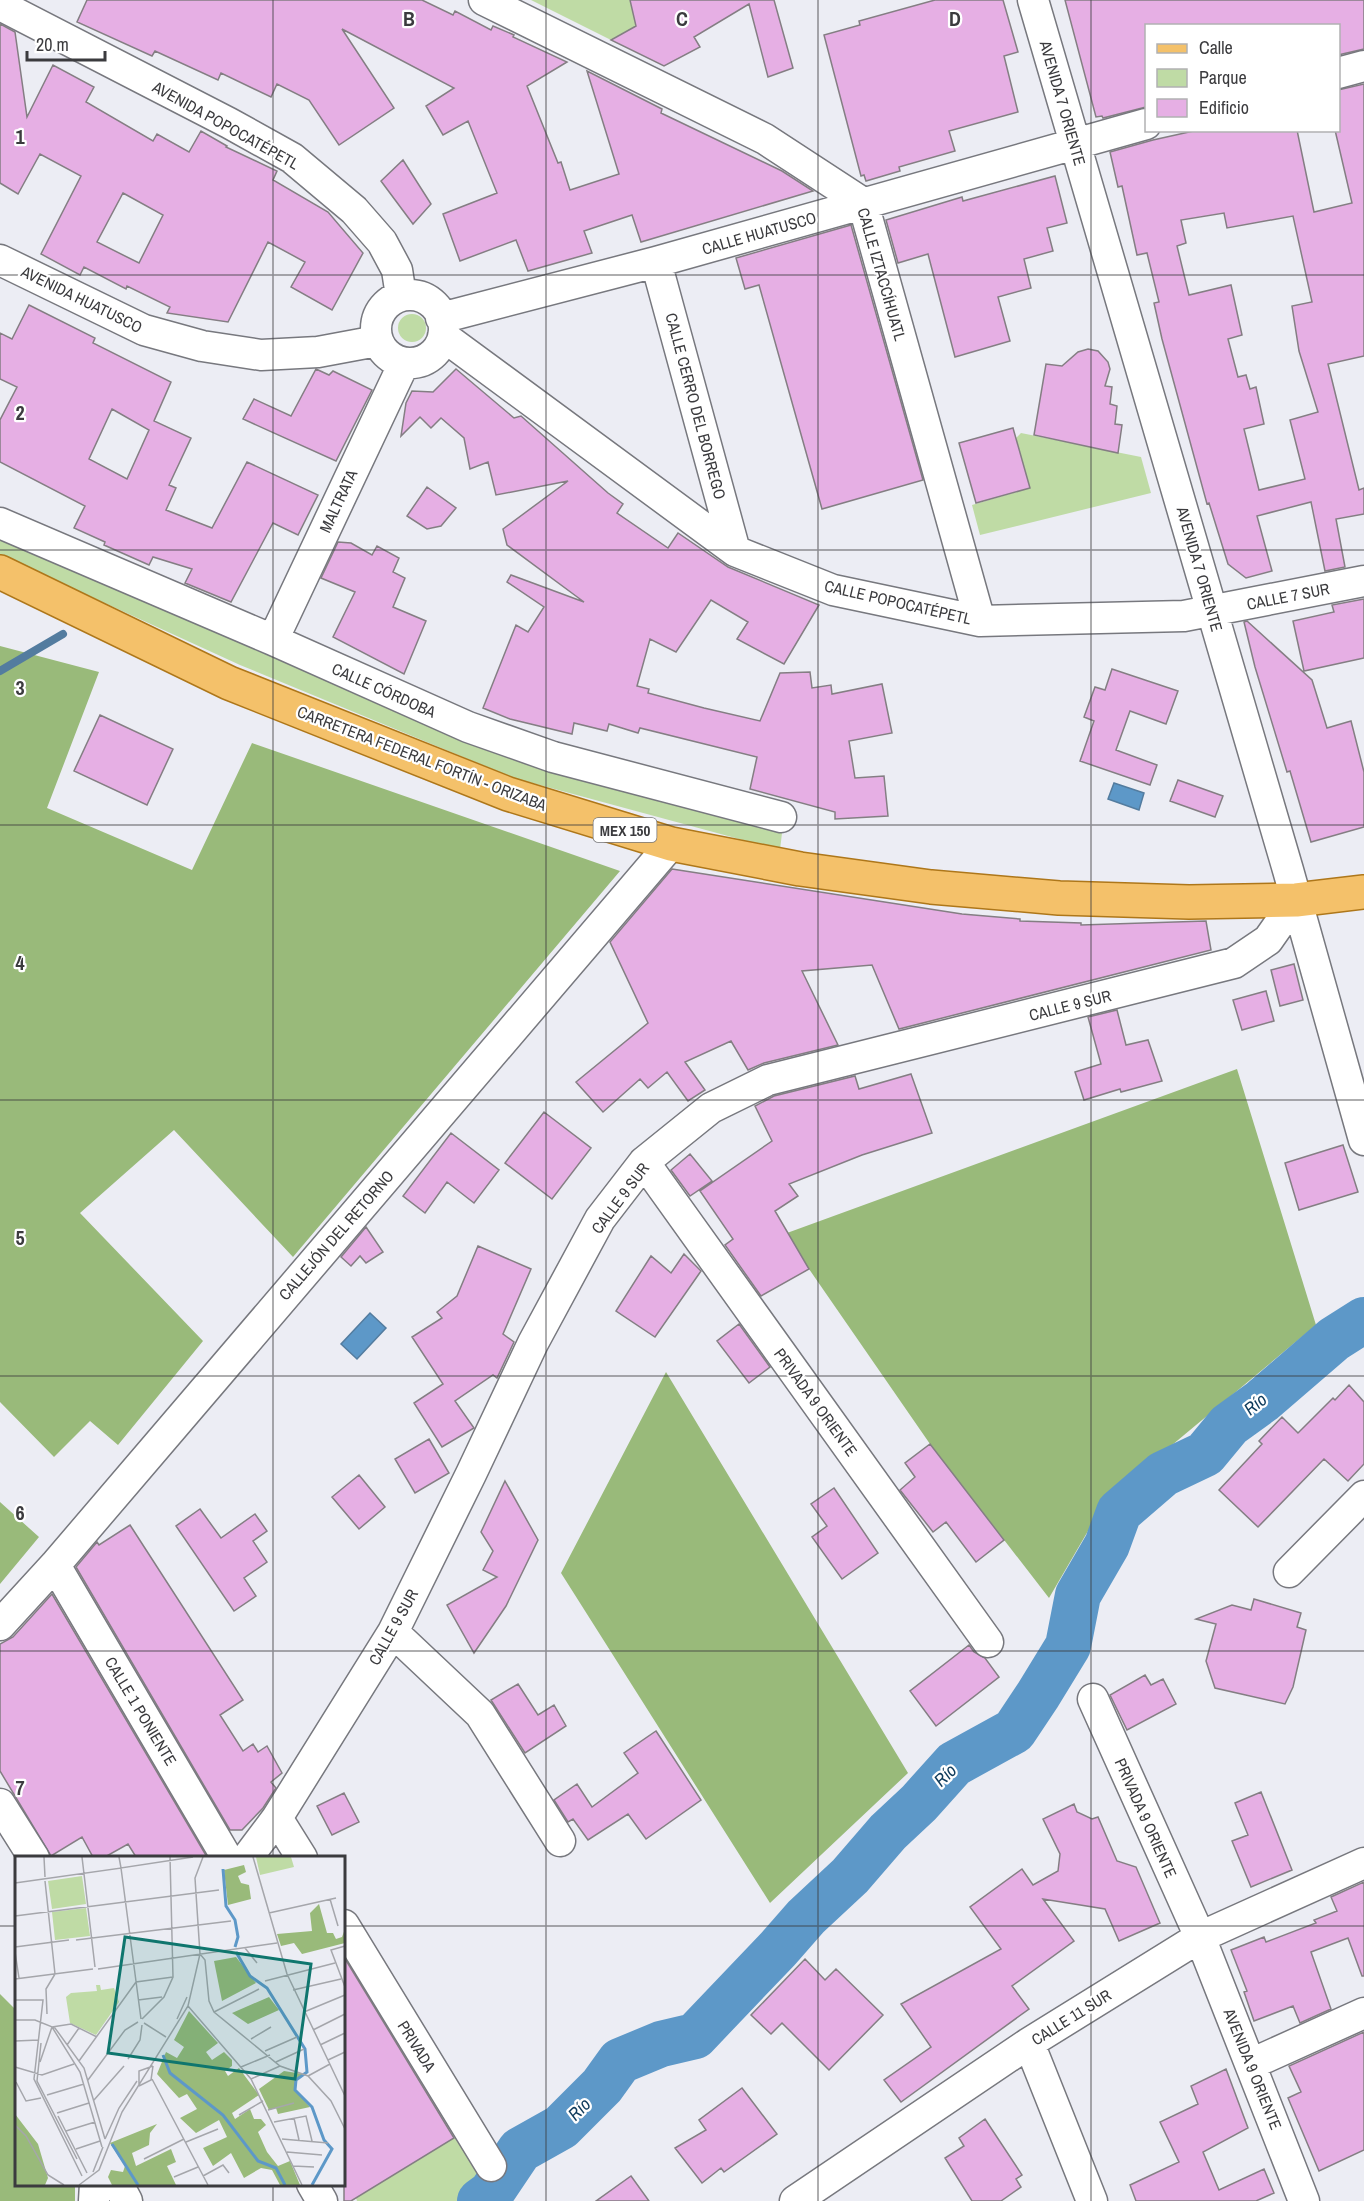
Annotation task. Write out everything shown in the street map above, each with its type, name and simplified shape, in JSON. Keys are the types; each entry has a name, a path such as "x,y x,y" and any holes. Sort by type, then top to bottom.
{"main road":[{"name":"CARRETERA FEDERAL FORTÍN - ORIZABA","path":"0,572 229,683 508,794 671,844 800,869 942,888 1071,898 1189,902 1296,900"},
{"name":"MEX 150","path":"1296,900 1364,892"}],"street":[{"name":"CALLE IZTACCÍHUATL","path":"484,0 765,139 863,202 980,621"},
{"name":"AVENIDA 7 ORIENTE","path":"1033,0 1364,1140"},
{"name":"AVENIDA POPOCATÉPETL","path":"0,5 292,158 354,210 382,242 397,270 401,296"},
{"path":"1340,72 1364,66"},
{"name":"CALLE HUATUSCO","path":"442,327 863,202 1145,124"},
{"name":"AVENIDA HUATUSCO","path":"0,260 144,330 202,346 261,355 318,352 377,341"},
{"name":"CALLE CERRO DEL BORREGO","path":"656,262 735,550"},
{"path":"401,296 420,297 430,302 437,308 442,327 433,354 414,363 404,363 388,355 377,341 377,318 382,309 401,296"},
{"name":"CALLE POPOCATÉPETL","path":"442,327 735,550 833,590 980,621 1184,616 1212,611"},
{"name":"MALTRATA","path":"273,640 404,363"},
{"name":"CALLE CÓRDOBA","path":"0,523 273,640 468,727 553,757 781,817"},
{"name":"CALLE 7 SUR","path":"1212,611 1364,581"},
{"name":"CALLEJÓN DEL RETORNO","path":"0,1625 54,1565 671,844"},
{"name":"CALLE 9 SUR","path":"248,1856 278,1818 393,1632 533,1343 600,1218 644,1162 711,1108 768,1080 1233,963 1268,940 1296,900"},
{"name":"PRIVADA 9 ORIENTE","path":"644,1162 988,1642"},
{"path":"1289,1572 1364,1496"},
{"name":"CALLE 1 PONIENTE","path":"54,1565 226,1856"},
{"path":"393,1632 480,1713 560,1841"},
{"name":"PRIVADA 9 ORIENTE","path":"1093,1699 1200,1937"},
{"path":"0,1804 33,1856"},
{"path":"278,1818 301,1856"},
{"name":"CALLE 11 SUR","path":"796,2201 1029,2043 1200,1937 1364,1863"},
{"name":"PRIVADA","path":"345,1927 491,2166"},
{"name":"AVENIDA 9 ORIENTE","path":"1200,1937 1304,2201"},
{"path":"1251,2064 1364,2013"},
{"path":"1029,2043 1092,2201"},
{"path":"94,2201 95,2186"},
{"path":"119,2186 127,2201"},
{"path":"313,2186 322,2201"}],"green space":[{"path":"531,0 630,0 636,26 611,40"},
{"path":"412,314 422,318 426,328 422,338 412,342 402,338 398,328 402,318"},
{"path":"1021,433 1141,457 1151,493 980,535 972,505 1030,488 1016,438"},
{"path":"0,539 520,755 782,833 780,850 514,778 240,665 0,555"},
{"path":"0,646 99,672 47,808 192,870 252,743 620,871 293,1257 174,1130 80,1213 203,1341 118,1445 90,1421 54,1457 0,1402"},
{"path":"1237,1069 1316,1325 1106,1500 1049,1598 930,1444 809,1269 787,1233"},
{"path":"666,1372 908,1773 770,1903 561,1573"},
{"path":"0,1502 39,1537 0,1584"},
{"path":"0,1994 15,2009 15,2186 75,2186 75,2201 0,2201"},
{"path":"457,2136 491,2190 474,2201 357,2201 356,2198"}],"water":[{"path":"1114,783 1144,793 1139,810 1108,799"},
{"path":"370,1313 386,1328 357,1359 341,1344"}],"building":[{"path":"87,0 422,0 453,15 455,11 491,30 493,26 567,62 527,86 558,163 561,162 570,190 619,174 587,71 662,109 661,113 782,171 813,191 641,242 632,215 584,231 592,253 528,271 516,240 460,261 443,214 497,193 468,121 443,135 426,106 454,88 342,29 394,108 339,145 309,100 277,84 271,97 221,73 218,80 155,51 152,56 77,22"},
{"path":"630,0 774,0 793,68 768,77 749,4 694,37 700,47 664,66 611,40 636,26"},
{"path":"935,0 1003,0 1018,52 1004,56 1018,112 949,131 955,151 899,167 900,171 866,181 864,175 861,176 824,35 860,25 859,21"},
{"path":"1065,0 1364,0 1364,49 1340,55 1340,24 1145,24 1145,107 1103,118 1102,116 1096,117"},
{"path":"0,24 15,32 27,117 53,65 94,87 86,102 153,141 157,134 189,152 201,131 226,147 277,171 273,180 328,212 363,253 332,310 291,287 305,262 268,242 228,322 167,313 170,307 127,286 126,289 84,267 80,275 41,254 81,176 40,154 18,194 0,183","holes":["123,193 163,215 139,263 97,242"]},
{"path":"1364,84 1364,356 1328,364 1359,490 1364,488 1364,514 1336,519 1345,567 1325,571 1311,502 1257,516 1272,571 1246,578 1228,564 1209,503 1207,504 1162,339 1154,303 1159,302 1147,253 1137,255 1122,186 1118,187 1110,152 1189,132 1297,132 1314,212 1352,203 1335,132 1340,132 1340,90","holes":["1224,213 1227,228 1293,216 1312,302 1292,306 1299,351 1318,412 1290,420 1305,479 1259,490 1244,429 1264,424 1256,387 1250,389 1246,375 1238,377 1228,339 1242,335 1231,285 1189,295 1177,246 1186,243 1181,220"]},
{"path":"403,160 431,204 413,224 381,181"},
{"path":"1055,176 1067,223 1047,228 1053,251 1024,259 1031,288 998,297 1010,341 955,357 928,254 898,263 886,220 962,197 963,201"},
{"path":"851,225 923,480 822,509 759,285 745,289 736,258"},
{"path":"29,305 95,338 93,343 171,382 154,421 191,438 169,485 176,488 166,510 212,528 247,462 318,495 298,535 273,523 231,602 185,583 192,569 153,557 149,565 104,545 105,542 74,528 85,506 0,462 0,420 17,387 0,379 0,333 12,339","holes":["112,409 149,430 127,479 89,459"]},
{"path":"1088,349 1098,351 1108,362 1110,369 1105,386 1112,387 1110,404 1117,406 1115,424 1122,425 1118,453 1034,435 1046,364 1062,366 1078,352"},
{"path":"316,369 329,375 333,371 372,390 336,461 243,419 254,399 291,416"},
{"path":"456,369 514,418 521,416 623,504 617,513 668,548 678,533 728,567 819,605 784,664 737,639 748,622 711,600 676,652 650,639 637,686 649,689 648,693 760,721 780,673 810,672 812,688 831,685 832,694 882,684 892,733 849,741 855,778 884,776 888,816 835,819 835,812 750,789 757,757 640,728 638,733 609,724 607,731 574,723 572,734 510,719 483,708 516,625 528,632 544,607 507,582 511,575 584,602 507,545 503,529 568,481 496,495 488,462 470,469 464,438 441,418 431,428 420,417 401,436 406,403 412,391 433,392"},
{"path":"1013,428 1030,488 976,503 959,443"},
{"path":"427,487 456,508 441,526 427,529 407,516"},
{"path":"338,542 351,543 372,555 377,546 399,558 393,572 405,578 393,607 426,621 404,674 333,637 355,592 321,578"},
{"path":"1364,599 1364,658 1304,671 1293,621 1334,612 1332,605"},
{"path":"1247,621 1312,680 1327,728 1351,721 1364,772 1364,827 1311,842 1255,667 1244,622"},
{"path":"1112,669 1178,691 1166,724 1130,711 1116,750 1157,765 1150,785 1080,761 1094,721 1084,717 1095,687 1105,690"},
{"path":"100,715 173,749 147,805 74,771"},
{"path":"1178,780 1223,796 1215,817 1170,801"},
{"path":"672,869 962,914 1020,919 1020,921 1081,923 1081,925 1206,921 1211,950 899,1029 872,965 802,971 838,1045 764,1063 748,1070 731,1041 685,1062 705,1090 688,1101 667,1072 648,1088 640,1079 603,1112 576,1082 648,1023 610,942"},
{"path":"1294,964 1303,1000 1280,1006 1271,970"},
{"path":"1266,991 1274,1021 1242,1030 1233,1000"},
{"path":"1117,1010 1126,1045 1148,1040 1162,1081 1121,1092 1120,1089 1084,1100 1075,1072 1101,1064 1088,1017"},
{"path":"911,1074 932,1133 862,1155 789,1184 798,1196 775,1211 809,1269 761,1296 725,1245 733,1239 700,1191 772,1141 755,1106 774,1096 855,1076 859,1089"},
{"path":"544,1112 591,1148 552,1199 505,1163"},
{"path":"451,1133 499,1170 474,1203 447,1182 425,1213 403,1196"},
{"path":"1343,1145 1358,1192 1299,1210 1285,1163"},
{"path":"690,1154 712,1181 690,1196 671,1170"},
{"path":"366,1227 383,1252 366,1263 360,1256 351,1266 341,1257"},
{"path":"478,1246 531,1269 503,1334 514,1342 497,1378 493,1375 455,1401 474,1428 442,1447 414,1403 443,1384 412,1337 442,1318 437,1312 457,1296"},
{"path":"684,1254 701,1271 655,1337 616,1311 651,1256 671,1273"},
{"path":"739,1324 770,1367 749,1383 717,1341"},
{"path":"1349,1385 1364,1402 1364,1464 1348,1481 1324,1459 1258,1527 1219,1490 1262,1444 1259,1441 1282,1417 1298,1433"},
{"path":"429,1439 449,1473 415,1493 395,1459"},
{"path":"930,1444 1004,1540 976,1562 946,1522 933,1532 900,1490 915,1477 905,1463"},
{"path":"359,1475 385,1507 359,1529 332,1497"},
{"path":"505,1481 538,1540 506,1606 474,1653 447,1605 497,1577 483,1570 493,1551 481,1532"},
{"path":"834,1488 878,1553 842,1579 812,1537 827,1526 811,1504"},
{"path":"200,1509 221,1538 255,1514 267,1531 253,1541 267,1562 244,1578 256,1596 234,1611 176,1526"},
{"path":"130,1525 243,1700 220,1715 243,1751 253,1744 258,1752 267,1746 282,1773 271,1782 276,1788 263,1808 242,1830 230,1830 76,1567 97,1542 99,1545"},
{"path":"52,1594 206,1856 135,1856 128,1844 107,1856 92,1856 82,1837 51,1856 0,1771 0,1644 13,1637"},
{"path":"1254,1599 1301,1613 1297,1627 1306,1630 1293,1687 1285,1704 1215,1688 1206,1661 1216,1624 1196,1619 1232,1605 1251,1610"},
{"path":"969,1645 974,1652 985,1658 999,1677 936,1726 910,1691"},
{"path":"1145,1675 1151,1685 1163,1679 1176,1704 1127,1730 1110,1695"},
{"path":"518,1684 538,1715 554,1705 566,1726 525,1753 491,1700"},
{"path":"656,1731 701,1800 646,1839 628,1814 588,1840 573,1819 568,1822 554,1800 577,1784 592,1807 638,1773 624,1753"},
{"path":"1261,1792 1292,1870 1251,1887 1232,1841 1248,1835 1235,1803"},
{"path":"344,1793 359,1822 332,1835 317,1806"},
{"path":"1074,1804 1077,1812 1092,1819 1098,1817 1117,1861 1136,1867 1160,1923 1119,1941 1105,1909 1043,1899 1074,1941 1012,1986 1029,2009 901,2102 884,2080 931,2047 901,2004 1001,1949 970,1907 1022,1869 1033,1885 1058,1871 1060,1854 1043,1819"},
{"path":"1364,1882 1364,1976 1362,1976 1348,1938 1311,1952 1331,2009 1300,2023 1293,2006 1254,2021 1244,1992 1247,1991 1231,1950 1264,1937 1266,1942 1316,1923 1314,1920 1337,1911 1331,1897"},
{"path":"345,1959 454,2138 351,2201 344,2201"},
{"path":"805,1959 825,1980 836,1969 883,2015 829,2070 782,2023 771,2034 751,2015"},
{"path":"1364,2032 1364,2150 1319,2171 1288,2098 1301,2092 1289,2066"},
{"path":"1226,2069 1248,2128 1203,2152 1219,2190 1264,2169 1274,2193 1256,2201 1136,2201 1130,2185 1179,2162 1160,2122 1198,2104 1191,2086"},
{"path":"742,2088 777,2134 724,2172 721,2168 702,2183 675,2148 706,2130 699,2120"},
{"path":"985,2119 1022,2175 1016,2179 1021,2187 1001,2201 972,2201 945,2158 964,2146 959,2138"},
{"path":"631,2176 649,2201 596,2201"}],"waterway":[{"path":"0,671 63,634"},
{"name":"Río","path":"480,2201 491,2193 520,2150 561,2127 602,2086 620,2061 661,2044 695,2036 806,1917 850,1876 888,1832 919,1803 954,1764 1014,1731 1068,1646 1078,1595 1107,1545 1119,1512 1163,1474 1205,1454 1229,1425 1262,1401 1334,1339 1364,1320"}]}
